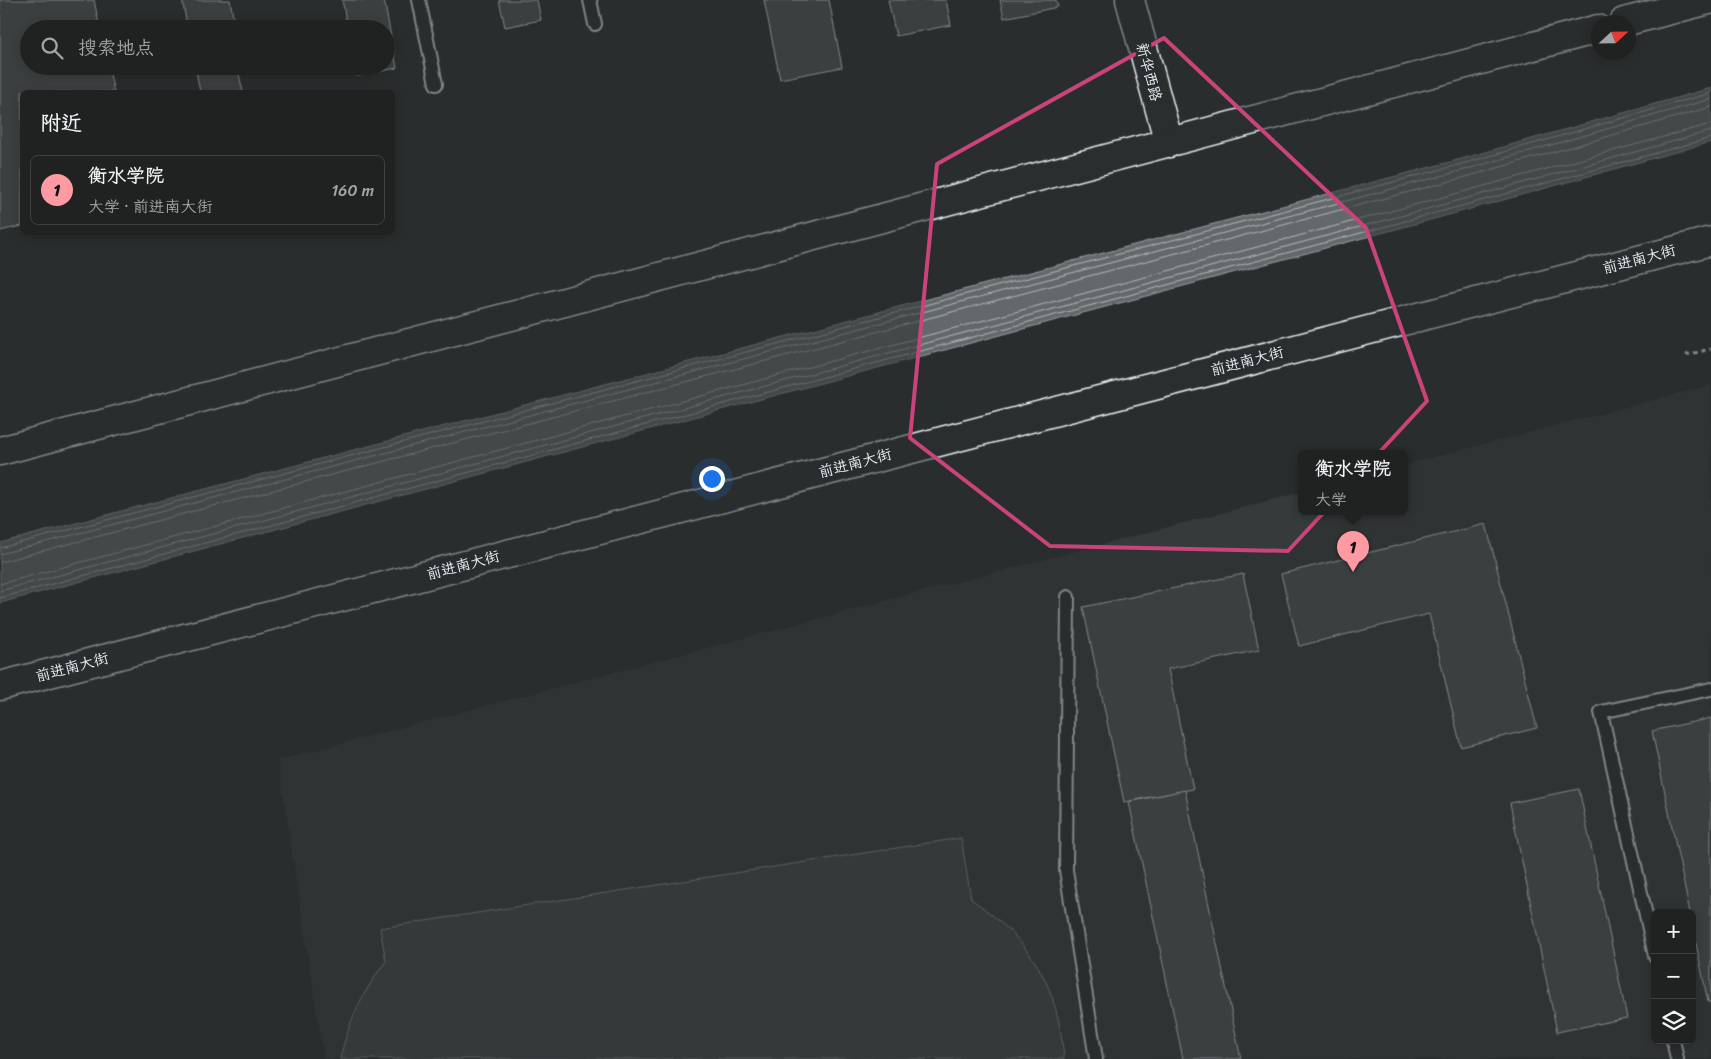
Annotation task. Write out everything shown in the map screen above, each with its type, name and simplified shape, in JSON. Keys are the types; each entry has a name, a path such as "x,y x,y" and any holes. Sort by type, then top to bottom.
{"main road":[{"name":"新华西路","path":"1130,0 1169,143"},
{"path":"1636,19 1709,0"},
{"path":"0,451 1591,31"},
{"name":"前进南大街","path":"0,686 1711,241"}],"lane":[{"path":"419,0 436,84"},
{"path":"590,0 595,24"},
{"path":"1068,597 1066,870 1096,1059"},
{"path":"1655,954 1601,712 1711,689"},
{"path":"1674,1044 1678,1059"}],"path":[{"path":"1686,356 1711,349"}],"highlighted area":[{"path":"1164,38 1366,228 1427,401 1288,551 1050,546 910,438 937,164"}],"shaded area":[{"path":"1711,385 1711,1059 324,1059 278,760 1298,493 1298,515 1408,515 1408,464"},
{"path":"961,838 971,899 1010,932 1026,949 1038,967 1056,1008 1064,1059 340,1059 357,1007 386,961 380,928"}],"water":[{"path":"1711,88 1711,142 1471,209 0,603 0,543 1461,159"}],"building":[{"path":"0,0 94,0 98,20 20,20 20,75 110,75 114,90 20,90 20,226 0,231"},
{"path":"182,0 230,0 234,20 186,20"},
{"path":"342,0 384,0 388,20 346,20"},
{"path":"499,0 537,0 541,20 505,27"},
{"path":"764,0 829,0 842,67 780,79"},
{"path":"888,0 946,0 951,25 896,36"},
{"path":"1000,0 1056,0 1058,7 1004,18"},
{"path":"197,75 239,75 243,90 200,90"},
{"path":"1486,524 1537,728 1461,747 1429,614 1299,646 1281,574"},
{"path":"1243,574 1259,650 1168,669 1193,789 1124,802 1083,607"},
{"path":"1711,718 1711,1002 1708,1002 1696,944 1696,909 1689,909 1652,731"},
{"path":"1579,789 1627,1018 1557,1032 1510,803"},
{"path":"1185,790 1241,1059 1183,1059 1129,802"}],"place":[{"name":"衡水学院","path":"1353,572"}]}
